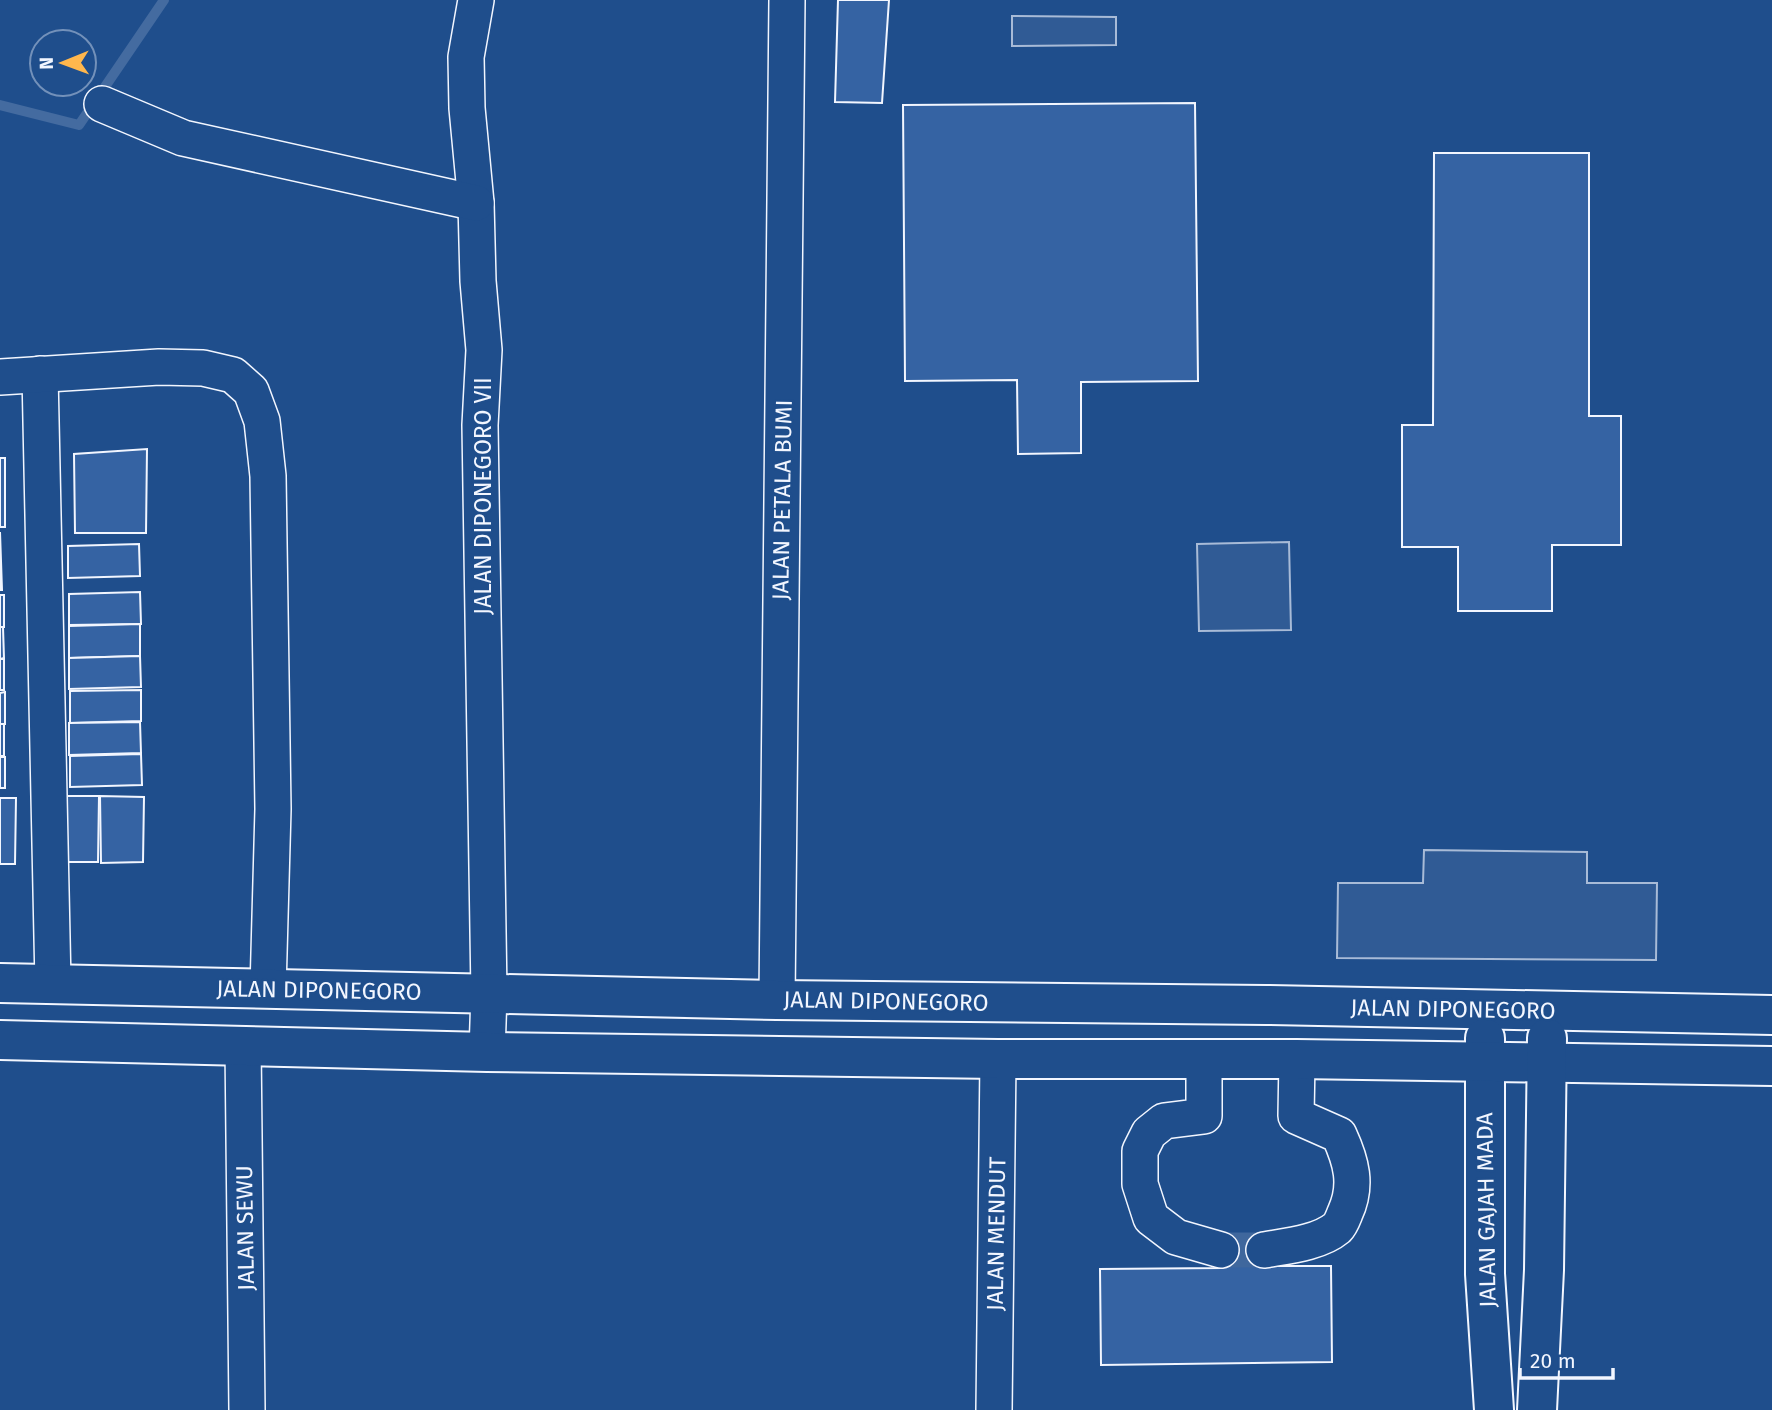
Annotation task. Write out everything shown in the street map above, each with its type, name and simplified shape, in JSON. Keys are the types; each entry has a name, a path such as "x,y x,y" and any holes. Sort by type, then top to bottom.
{"main road":[{"name":"JALAN DIPONEGORO","path":"0,983 777,1000 1772,1015"},
{"name":"JALAN GAJAH MADA","path":"1485,1010 1485,1274 1494,1410"},
{"path":"1537,1410 1544,1270 1548,1011"},
{"path":"0,1040 487,1052 1772,1066"}],"street":[{"name":"JALAN DIPONEGORO VII","path":"476,0 466,57 467,108 476,203 478,281 484,350 480,425 489,994 487,1052"},
{"name":"JALAN PETALA BUMI","path":"777,1000 787,0"},
{"path":"102,104 183,138 476,203"},
{"path":"0,377 159,367 203,368 233,375 251,391 262,421 268,476 273,809 268,989"},
{"path":"40,374 53,984"},
{"name":"JALAN SEWU","path":"243,1045 247,1410"},
{"path":"1204,1058 1204,1116 1164,1121 1149,1133 1140,1151 1140,1184 1151,1218 1176,1237 1222,1250"},
{"name":"JALAN MENDUT","path":"994,1410 998,1059"},
{"path":"1264,1250 1316,1239 1339,1227 1349,1205 1354,1183 1349,1158 1339,1135 1296,1116 1297,1059"}],"shaded area":[{"path":"1012,16 1116,17 1116,45 1012,46"},
{"path":"1289,542 1291,630 1199,631 1197,544"},
{"path":"1424,850 1587,852 1587,883 1657,883 1656,960 1337,958 1338,883 1423,883"}],"building":[{"path":"838,0 889,0 882,103 835,102"},
{"path":"1195,103 1198,381 1081,382 1081,453 1018,454 1017,380 905,381 903,105"},
{"path":"1434,153 1589,153 1589,416 1621,416 1621,545 1552,545 1552,611 1458,611 1458,547 1402,547 1402,425 1433,425"},
{"path":"147,449 146,533 75,533 74,454"},
{"path":"0,458 5,458 5,527 0,527"},
{"path":"0,532 2,590 0,590"},
{"path":"139,544 140,576 68,578 68,546"},
{"path":"140,592 141,624 69,625 69,594"},
{"path":"0,595 4,595 4,627 0,627"},
{"path":"140,624 140,656 69,658 69,626"},
{"path":"0,627 3,627 4,658 0,659"},
{"path":"140,656 141,687 69,689 69,658"},
{"path":"0,659 4,659 4,690 0,690"},
{"path":"141,690 141,721 70,723 70,691"},
{"path":"5,692 5,724 0,724 0,693"},
{"path":"140,722 141,753 69,755 69,723"},
{"path":"0,724 4,724 4,756 0,756"},
{"path":"141,754 142,785 70,787 70,756"},
{"path":"0,757 5,757 5,788 0,788"},
{"path":"55,796 99,796 98,862 56,862"},
{"path":"100,796 144,797 143,862 101,863"},
{"path":"0,798 16,798 15,864 0,864"},
{"path":"1221,1240 1264,1240 1264,1266 1331,1266 1332,1362 1101,1365 1100,1269 1221,1268"}],"waterway":[{"path":"0,105 79,125 164,0"}],"tunnel":[{"path":"1221,1250 1264,1250"}]}
